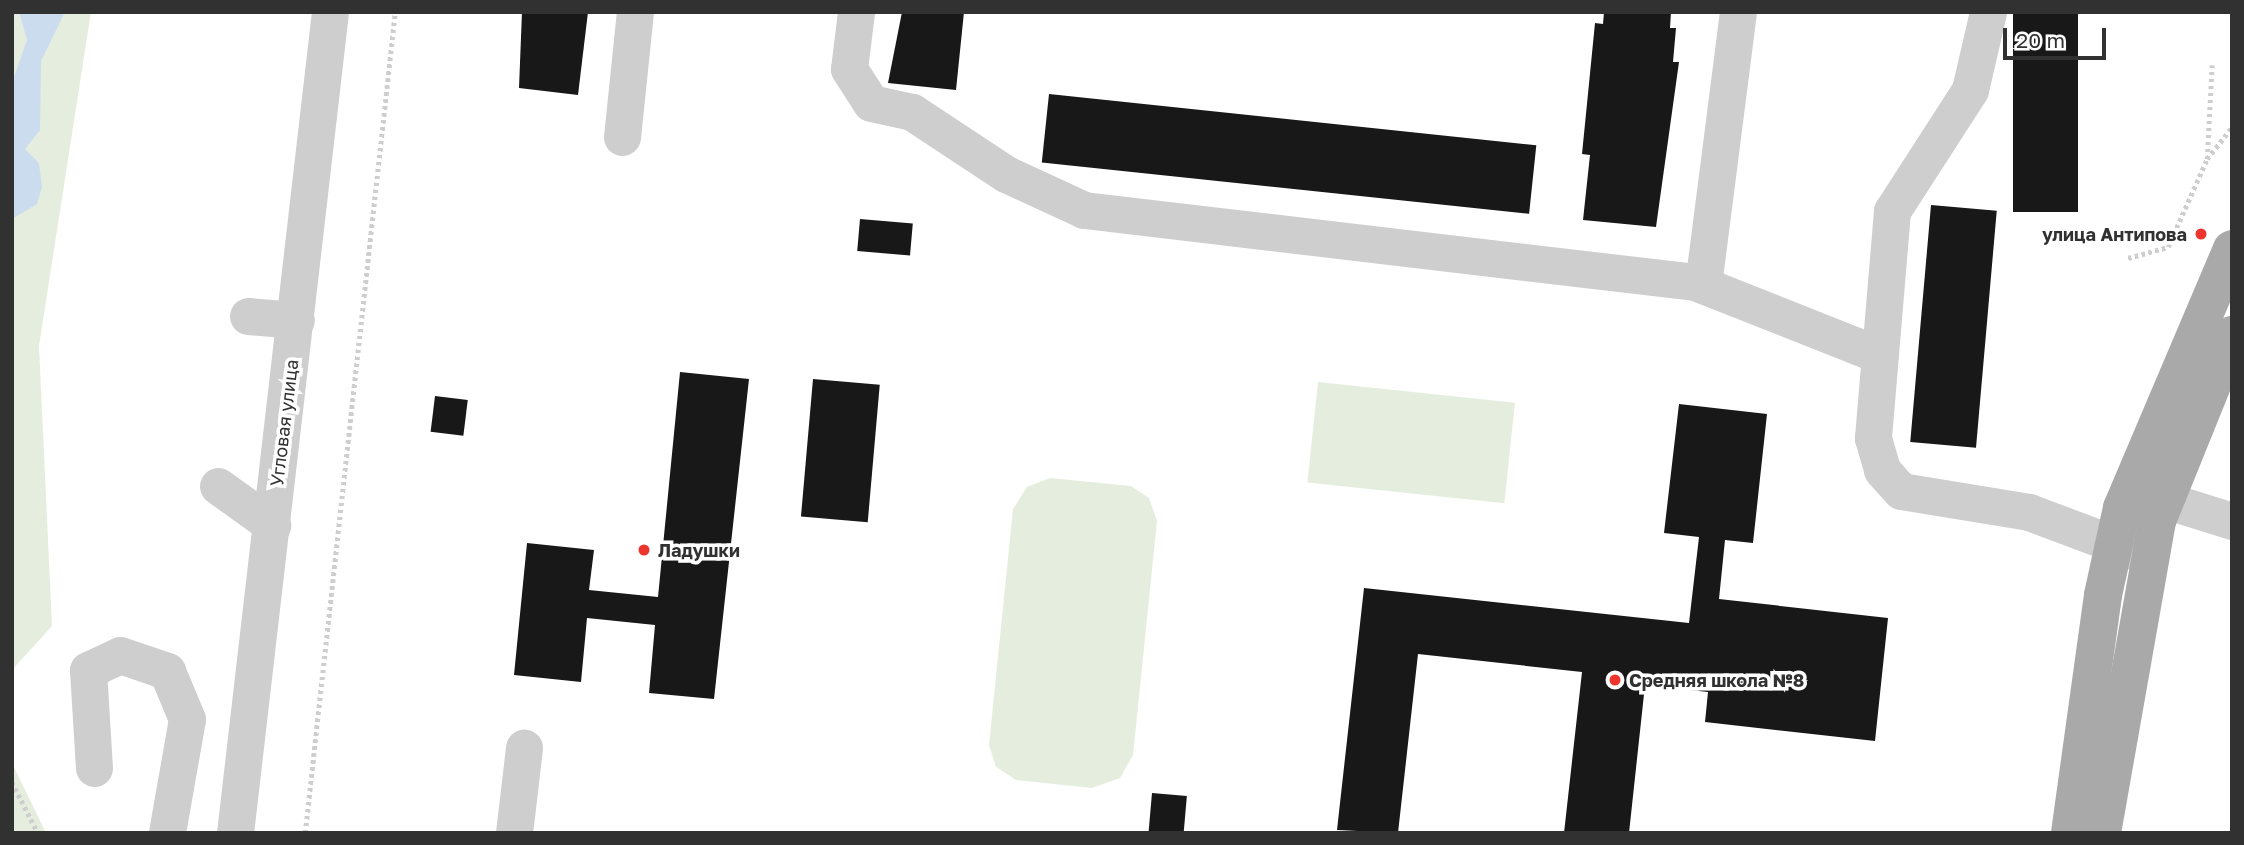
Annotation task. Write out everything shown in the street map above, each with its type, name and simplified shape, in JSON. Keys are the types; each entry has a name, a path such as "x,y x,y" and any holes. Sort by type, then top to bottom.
{"main road":[{"path":"2070,833 2114,544 2129,488 2229,262"},
{"path":"2102,833 2149,557 2164,500 2232,335"}],"street":[{"name":"Угловая улица","path":"235,833 330,12"},
{"path":"622,137 635,12"},
{"path":"856,12 849,69 871,103 912,112 1006,174 1084,210 1703,285 1879,355"},
{"path":"1703,285 1738,12"},
{"path":"1988,12 1970,90 1892,211 1873,438 1882,470 1901,491 2029,512 2149,557"},
{"path":"248,317 296,320"},
{"path":"218,486 272,525"},
{"path":"2129,488 2232,521"},
{"path":"94,768 88,670 120,655 167,671 187,719 167,833"},
{"path":"514,833 524,748"}],"path":[{"path":"305,833 395,12"},
{"path":"2207,159 2212,65"},
{"path":"2128,258 2168,247 2207,159 2232,127"},
{"path":"12,782 38,833"}],"green space":[{"path":"12,12 91,12 39,346 52,626 12,670"},
{"path":"1318,382 1515,403 1504,503 1307,482"},
{"path":"1050,478 1131,486 1149,498 1157,521 1133,755 1120,778 1092,788 1016,780 996,767 989,745 1013,509 1027,487"},
{"path":"12,763 46,833 12,833"}],"water":[{"path":"19,12 64,14 41,61 40,130 25,149 39,163 42,187 37,204 12,219 12,83 27,40"}],"building":[{"path":"522,12 588,12 578,95 519,88"},
{"path":"902,12 964,12 956,90 888,83"},
{"path":"1604,12 1671,12 1670,28 1676,28 1673,62 1679,62 1656,227 1583,220 1590,155 1582,154 1595,23 1603,24"},
{"path":"2013,12 2078,12 2078,212 2013,212"},
{"path":"1049,94 1536,145 1529,214 1042,163"},
{"path":"1931,205 1997,211 1976,448 1910,442"},
{"path":"860,219 913,224 910,255 857,251"},
{"path":"680,372 749,379 714,699 649,693 655,625 587,618 581,682 514,675 527,543 594,550 589,590 658,597"},
{"path":"813,379 880,385 868,522 801,516"},
{"path":"435,396 468,400 463,436 431,432"},
{"path":"1679,404 1767,414 1753,543 1725,540 1719,599 1888,618 1875,741 1705,722 1708,692 1645,685 1629,833 1564,833 1582,672 1418,654 1398,833 1337,830 1364,588 1689,623 1699,537 1664,533"},
{"path":"1152,793 1187,796 1184,833 1149,833"}],"place":[{"name":"улица Антипова","path":"2201,234"},
{"name":"Ладушки","path":"644,550"},
{"name":"Средняя школа №8","path":"1615,680"}]}
